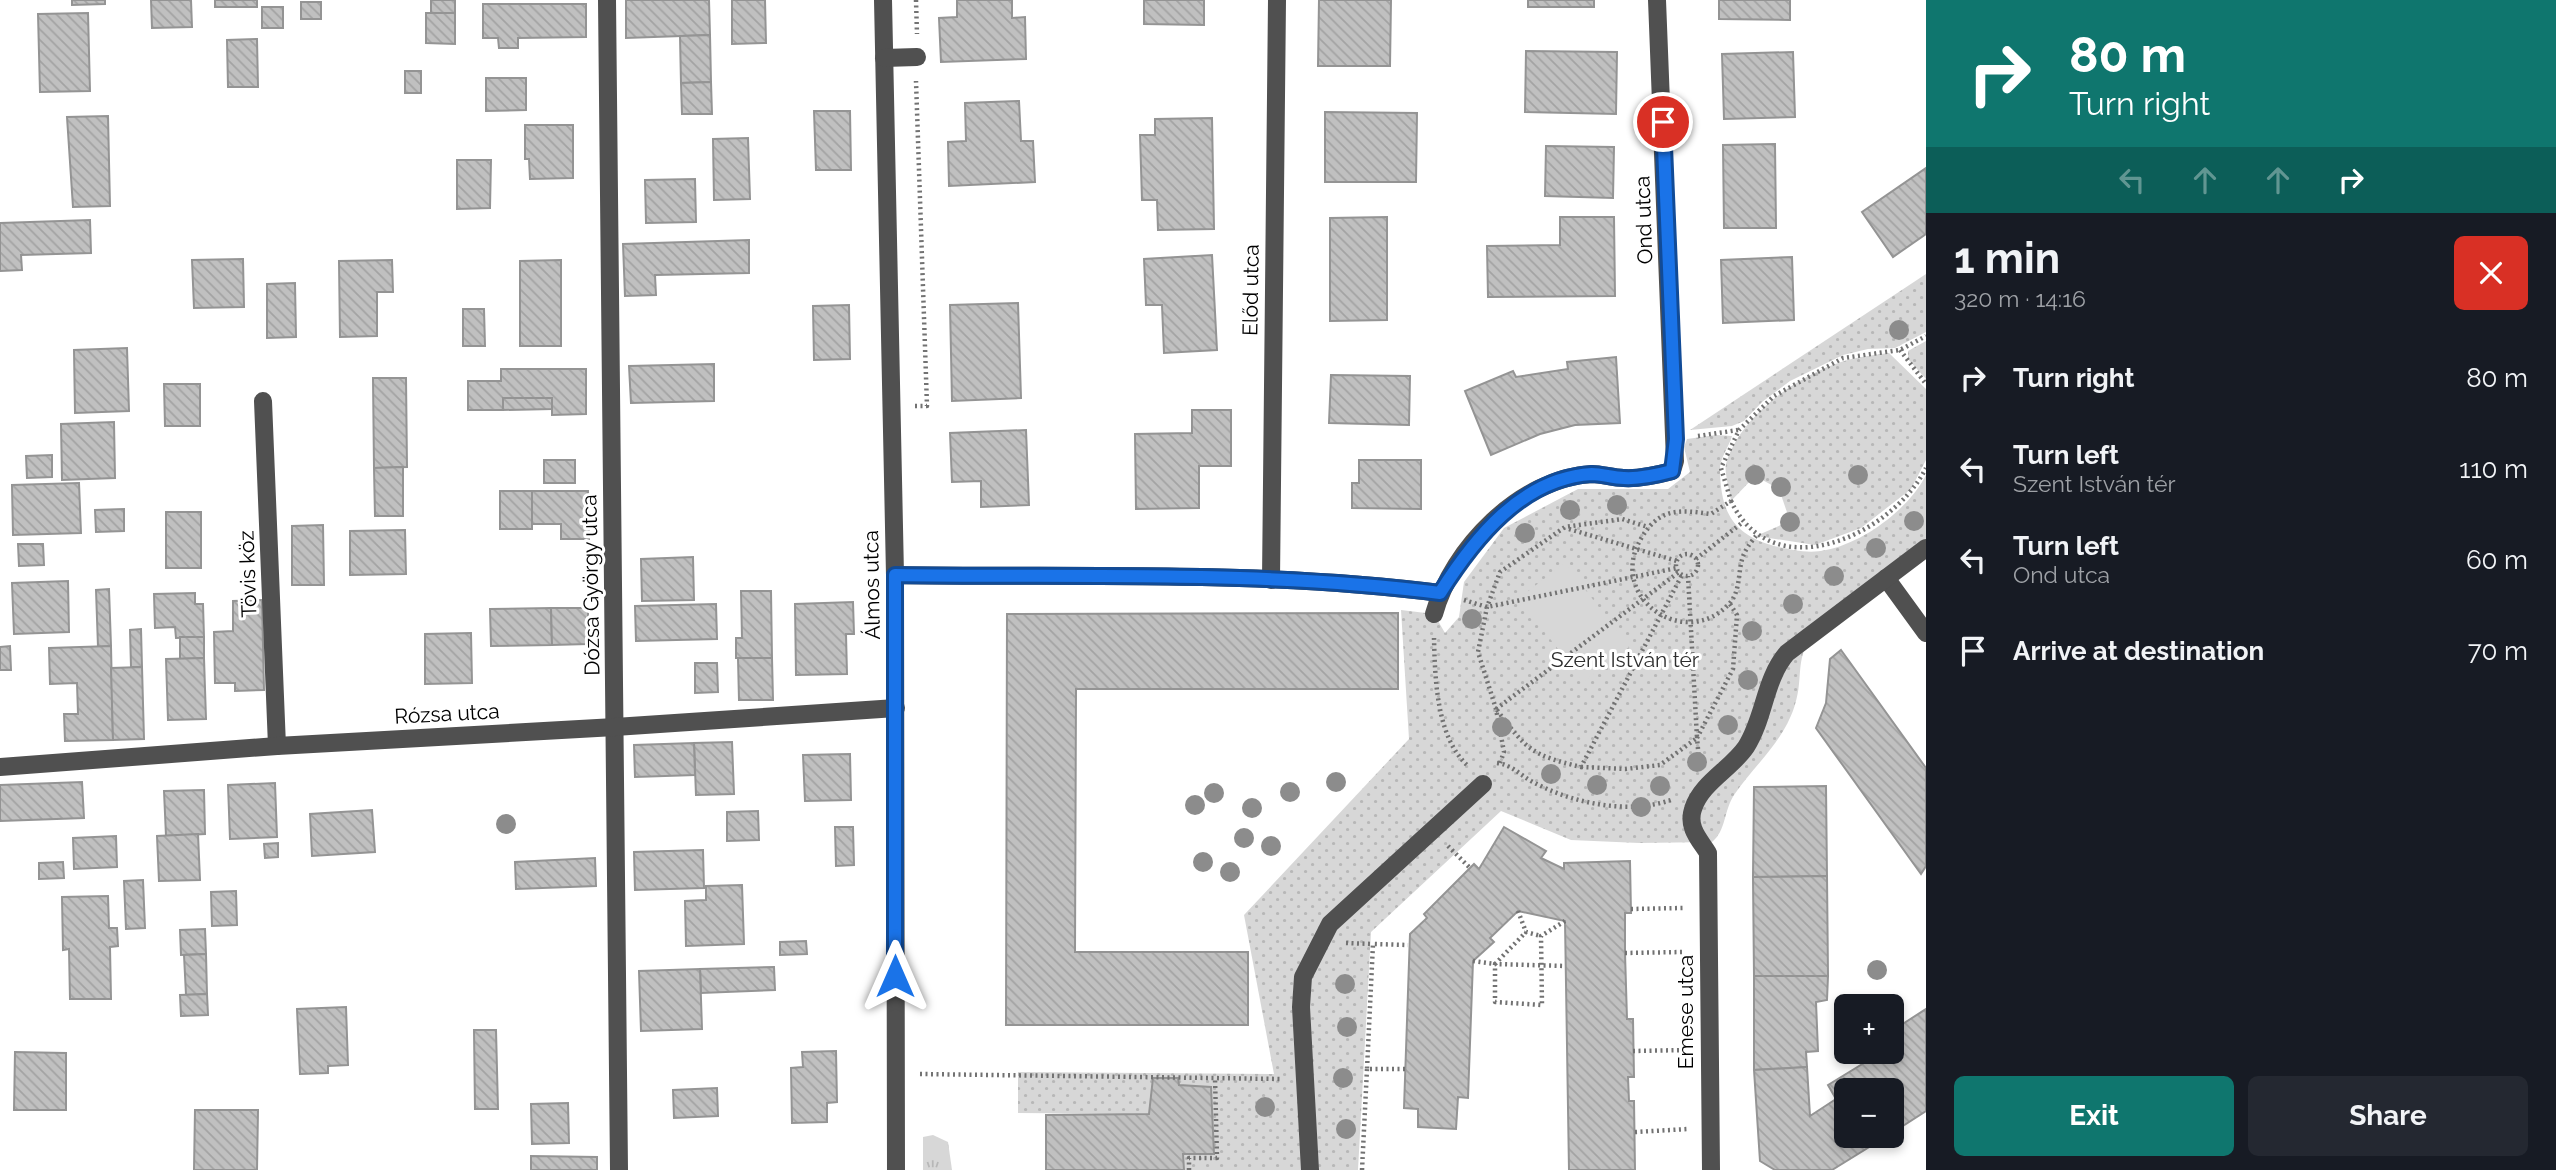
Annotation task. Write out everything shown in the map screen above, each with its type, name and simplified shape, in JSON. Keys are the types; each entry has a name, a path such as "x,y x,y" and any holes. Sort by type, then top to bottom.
{"street":[{"name":"Dózsa György utca","path":"607,0 619,1170"},
{"name":"Álmos utca","path":"883,0 895,575 896,1170"},
{"name":"Előd utca","path":"1271,580 1277,0"},
{"name":"Ond utca","path":"1657,0 1676,439"},
{"path":"884,58 918,57"},
{"name":"Tövis köz","path":"263,401 277,746"},
{"path":"1434,614 1440,593 1480,536 1515,503 1551,484 1592,474 1626,479 1672,471 1676,439"},
{"path":"1702,787 1745,748 1763,714 1776,666 1787,653 1926,548"},
{"path":"895,575 1271,580 1391,587 1440,593"},
{"path":"1886,578 1926,633"},
{"name":"Rózsa utca","path":"0,767 277,746 896,708"},
{"path":"1310,1170 1301,1007 1303,977 1330,924 1483,784"},
{"name":"Emese utca","path":"1702,787 1693,809 1691,826 1708,853 1711,1170"}],"path":[{"path":"891,407 927,406 918,93 915,86 918,57 916,0"},
{"path":"1926,337 1900,350 1843,358 1774,396 1738,430 1721,468 1731,501 1743,522 1756,536 1785,546 1816,548 1867,530 1915,490 1926,468"},
{"path":"1900,350 1926,384"},
{"path":"1676,439 1738,430"},
{"path":"1731,501 1711,514 1680,509 1662,516 1648,527 1635,548 1632,578 1642,600 1660,615 1691,623 1708,618 1730,604 1741,580 1743,554 1756,536"},
{"path":"1483,784 1500,763 1504,752 1496,709 1478,652 1487,607 1500,572 1565,527 1622,519 1648,527"},
{"path":"1696,559 1743,522"},
{"path":"1565,527 1677,561"},
{"path":"1677,561 1685,554 1696,559"},
{"path":"1487,607 1632,578 1681,573 1697,568 1696,559"},
{"path":"1491,764 1500,763 1557,792 1595,803 1630,807 1668,801 1702,787 1691,623 1677,561"},
{"path":"1496,709 1681,573"},
{"path":"1581,767 1681,573"},
{"path":"1496,709 1526,748 1549,759 1581,767 1625,769 1660,765 1697,738 1733,669 1737,615 1730,604"},
{"path":"1434,614 1435,689 1450,740"},
{"path":"1631,909 1709,908"},
{"path":"1518,911 1525,932"},
{"path":"1525,932 1541,936 1565,921"},
{"path":"1525,932 1495,964 1495,1002 1542,1005 1541,936"},
{"path":"1362,1170 1373,944 1408,945"},
{"path":"1625,953 1709,951"},
{"path":"1473,961 1565,966"},
{"path":"1633,1051 1710,1049"},
{"path":"1367,1069 1405,1069"},
{"path":"895,1074 1290,1079"},
{"path":"1189,1170 1189,1158 1217,1158 1215,1078"},
{"path":"1635,1132 1709,1127"}],"green space":[{"path":"1926,274 1926,332 1895,348 1868,349 1843,355 1790,381 1762,402 1744,421 1732,426 1690,430"},
{"path":"1926,341 1926,379 1908,359 1908,351"},
{"path":"1889,353 1926,389 1926,460 1911,489 1861,528 1815,545 1756,536 1790,521 1779,489 1755,476 1731,501 1726,464 1743,430 1772,401 1806,377 1847,360"},
{"name":"Szent István tér","path":"1732,436 1720,467 1723,500 1733,521 1751,537 1778,547 1802,551 1820,551 1840,546 1884,523 1908,500 1926,475 1926,555 1807,644 1802,658 1798,694 1785,728 1734,795 1720,832 1712,842 1571,840 1501,811 1371,932 1358,1170 1184,1170 1183,1154 1214,1154 1211,1087 1179,1085 1178,1078 1153,1078 1149,1114 1018,1113 1018,1072 1274,1074 1244,915 1409,739 1401,610 1434,614 1445,633 1459,617 1464,582 1504,528 1578,489 1668,489 1690,472 1684,447 1687,439"},
{"path":"1565,563 1629,647 1583,682 1519,598"},
{"path":"933,1135 948,1142 952,1170 923,1170 923,1137"}],"building":[{"path":"72,0 105,0 105,4 72,5"},
{"path":"151,0 191,0 192,27 152,28"},
{"path":"215,0 257,0 257,7 215,7"},
{"path":"431,0 455,0 455,13 431,13"},
{"path":"626,0 709,0 710,35 626,38"},
{"path":"732,0 765,0 766,43 732,44"},
{"path":"957,0 1012,0 1012,18 1025,17 1026,59 941,62 939,18 957,17"},
{"path":"1144,0 1204,0 1204,25 1144,24"},
{"path":"1319,0 1391,0 1390,66 1318,66"},
{"path":"1528,0 1594,0 1594,7 1528,7"},
{"path":"1719,0 1790,0 1790,20 1719,19"},
{"path":"301,2 321,2 321,19 301,19"},
{"path":"483,4 586,4 586,37 518,38 518,48 499,48 498,38 483,38"},
{"path":"262,7 283,7 283,28 262,28"},
{"path":"88,13 90,91 40,92 38,14"},
{"path":"426,13 455,13 455,44 426,43"},
{"path":"710,35 711,82 681,83 680,36"},
{"path":"257,39 258,87 228,87 227,40"},
{"path":"1526,51 1617,52 1616,114 1525,112"},
{"path":"1793,52 1795,117 1724,119 1722,54"},
{"path":"405,71 421,71 421,93 405,93"},
{"path":"486,78 526,78 526,110 486,111"},
{"path":"711,82 712,114 682,114 681,83"},
{"path":"1019,101 1021,141 1033,141 1035,182 949,186 948,142 966,141 965,103"},
{"path":"814,111 850,111 851,170 816,170"},
{"path":"1325,112 1417,113 1416,182 1325,182"},
{"path":"108,116 110,206 73,207 67,117"},
{"path":"1212,118 1214,229 1158,230 1157,200 1142,200 1140,135 1155,135 1155,119"},
{"path":"525,125 573,125 573,178 530,179 529,159 525,159"},
{"path":"748,138 750,199 714,200 713,139"},
{"path":"1775,144 1776,228 1724,228 1723,145"},
{"path":"1546,146 1614,147 1613,198 1545,196"},
{"path":"457,160 491,160 490,208 457,209"},
{"path":"1926,168 1926,234 1893,257 1862,212"},
{"path":"695,179 696,222 646,223 645,180"},
{"path":"1387,217 1387,320 1330,321 1330,218"},
{"path":"1560,217 1614,217 1615,296 1488,297 1487,246 1560,245"},
{"path":"90,220 91,253 21,255 22,270 0,271 0,223"},
{"path":"749,240 749,273 655,275 656,295 625,296 623,244"},
{"path":"1212,255 1217,350 1164,353 1162,305 1146,305 1144,259"},
{"path":"1792,257 1794,320 1723,323 1721,260"},
{"path":"243,259 244,307 194,308 192,260"},
{"path":"392,260 393,292 377,292 377,336 340,337 339,261"},
{"path":"561,260 561,346 520,346 520,261"},
{"path":"295,283 296,337 267,338 267,284"},
{"path":"1018,303 1021,398 952,401 950,305"},
{"path":"849,305 850,359 814,360 813,306"},
{"path":"463,309 484,309 485,346 463,346"},
{"path":"127,348 129,411 75,413 74,350"},
{"path":"1616,357 1620,423 1575,425 1540,434 1491,455 1465,391 1513,371 1516,377 1568,369 1567,362"},
{"path":"714,364 714,401 631,403 629,366"},
{"path":"501,369 586,369 586,414 552,415 552,398 503,398 503,410 468,410 468,381 501,381"},
{"path":"1331,375 1410,376 1409,425 1329,423"},
{"path":"373,378 406,378 407,467 374,468"},
{"path":"164,384 200,384 200,426 165,426"},
{"path":"503,398 552,398 552,409 503,410"},
{"path":"1192,410 1231,410 1231,466 1199,466 1199,508 1136,509 1135,434 1192,433"},
{"path":"114,422 115,478 62,480 61,424"},
{"path":"1026,430 1029,505 981,507 981,481 952,482 950,433"},
{"path":"52,455 52,477 27,478 26,456"},
{"path":"544,460 575,460 575,483 544,483"},
{"path":"1359,460 1421,460 1421,509 1352,508 1352,483 1359,483"},
{"path":"403,467 403,516 375,516 374,468"},
{"path":"79,483 81,533 13,535 12,485"},
{"path":"500,491 532,491 532,529 500,529"},
{"path":"532,491 588,491 589,539 561,539 561,524 532,524"},
{"path":"124,509 124,531 96,532 95,510"},
{"path":"166,512 201,512 201,568 166,568"},
{"path":"323,525 324,585 292,585 292,526"},
{"path":"405,530 406,574 350,575 350,531"},
{"path":"18,544 43,544 44,565 19,566"},
{"path":"693,557 694,600 642,601 641,559"},
{"path":"68,581 69,632 14,634 12,583"},
{"path":"109,589 111,646 98,647 96,590"},
{"path":"741,591 771,591 772,658 736,658 736,638 742,638"},
{"path":"195,593 195,604 203,604 204,637 176,638 175,627 155,628 154,594"},
{"path":"262,600 264,690 235,691 235,683 215,683 214,632 233,631 233,601"},
{"path":"853,602 854,634 846,634 847,674 796,675 795,604"},
{"path":"716,604 717,639 636,641 635,606"},
{"path":"551,608 552,645 491,646 490,609"},
{"path":"551,608 588,608 588,644 552,645"},
{"path":"1398,613 1398,689 1076,689 1075,952 1248,952 1248,1025 1006,1025 1007,614"},
{"path":"141,629 142,667 131,667 130,630"},
{"path":"471,633 472,683 425,684 425,634"},
{"path":"180,637 204,637 204,658 180,659"},
{"path":"10,646 11,670 0,670 0,647"},
{"path":"111,646 113,740 65,741 64,714 78,714 77,683 50,684 49,648"},
{"path":"1841,650 1926,768 1926,866 1921,874 1816,728 1826,703 1830,659"},
{"path":"204,658 206,719 168,720 166,659"},
{"path":"738,658 772,658 773,700 739,700"},
{"path":"695,663 717,663 718,692 695,693"},
{"path":"142,667 144,739 113,740 111,668"},
{"path":"732,742 734,794 696,795 694,743"},
{"path":"694,743 695,775 635,777 634,745"},
{"path":"850,754 851,800 805,801 803,755"},
{"path":"82,782 84,818 0,821 0,785"},
{"path":"275,783 277,837 230,839 228,785"},
{"path":"1826,786 1827,876 1753,877 1754,787"},
{"path":"204,790 205,834 166,836 164,791"},
{"path":"372,810 375,852 312,856 310,814"},
{"path":"758,811 759,840 727,841 727,812"},
{"path":"835,827 853,827 854,865 836,866"},
{"path":"1504,827 1546,851 1541,858 1564,869 1564,863 1630,861 1631,913 1625,913 1625,953 1627,1019 1633,1019 1634,1077 1628,1077 1629,1101 1634,1101 1635,1170 1569,1170 1565,921 1518,911 1490,938 1494,942 1473,961 1468,1098 1458,1097 1456,1129 1418,1127 1418,1109 1404,1108 1410,934 1427,918 1424,914 1474,864 1479,869"},
{"path":"198,834 200,880 159,881 157,836"},
{"path":"116,836 117,867 74,869 73,838"},
{"path":"278,843 278,857 265,858 264,844"},
{"path":"703,850 704,888 635,890 634,852"},
{"path":"595,858 596,886 516,889 515,862"},
{"path":"63,862 64,878 39,879 39,863"},
{"path":"1827,876 1828,976 1754,976 1753,877"},
{"path":"143,880 145,928 126,929 124,881"},
{"path":"742,885 744,944 686,946 685,901 706,900 706,886"},
{"path":"236,891 237,925 212,926 211,892"},
{"path":"108,896 109,928 117,928 118,946 110,947 111,999 70,999 69,949 63,950 62,897"},
{"path":"205,929 206,954 181,955 180,930"},
{"path":"806,941 807,954 780,955 780,942"},
{"path":"206,954 207,994 186,995 184,955"},
{"path":"774,967 775,990 701,993 700,969"},
{"path":"700,969 702,1029 641,1031 639,971"},
{"path":"1754,976 1828,976 1827,1000 1816,1002 1818,1051 1806,1052 1807,1067 1754,1070"},
{"path":"207,994 208,1015 181,1016 180,995"},
{"path":"346,1007 348,1065 328,1066 328,1073 300,1074 297,1009"},
{"path":"1926,1009 1926,1111 1904,1125 1904,1078 1839,1078 1862,1064 1904,1064 1904,1023"},
{"path":"474,1030 496,1030 498,1109 475,1109"},
{"path":"836,1051 837,1102 827,1103 827,1122 792,1123 791,1068 803,1067 802,1052"},
{"path":"15,1052 66,1053 66,1110 14,1110"},
{"path":"1807,1067 1810,1116 1834,1100 1834,1148 1868,1148 1832,1170 1775,1170 1760,1161 1754,1070"},
{"path":"1153,1078 1178,1078 1179,1085 1211,1087 1214,1154 1183,1154 1184,1170 1046,1170 1046,1115 1149,1114"},
{"path":"1834,1081 1834,1096 1828,1085"},
{"path":"717,1088 718,1116 674,1118 673,1090"},
{"path":"568,1103 569,1143 532,1144 531,1104"},
{"path":"195,1110 258,1110 257,1170 194,1170"},
{"path":"531,1156 597,1157 597,1170 531,1170"}],"route":[{"path":"895,976 895,575 1271,580 1391,587 1440,593 1480,536 1515,503 1551,484 1592,474 1626,479 1672,471 1676,439 1663,122"}]}
